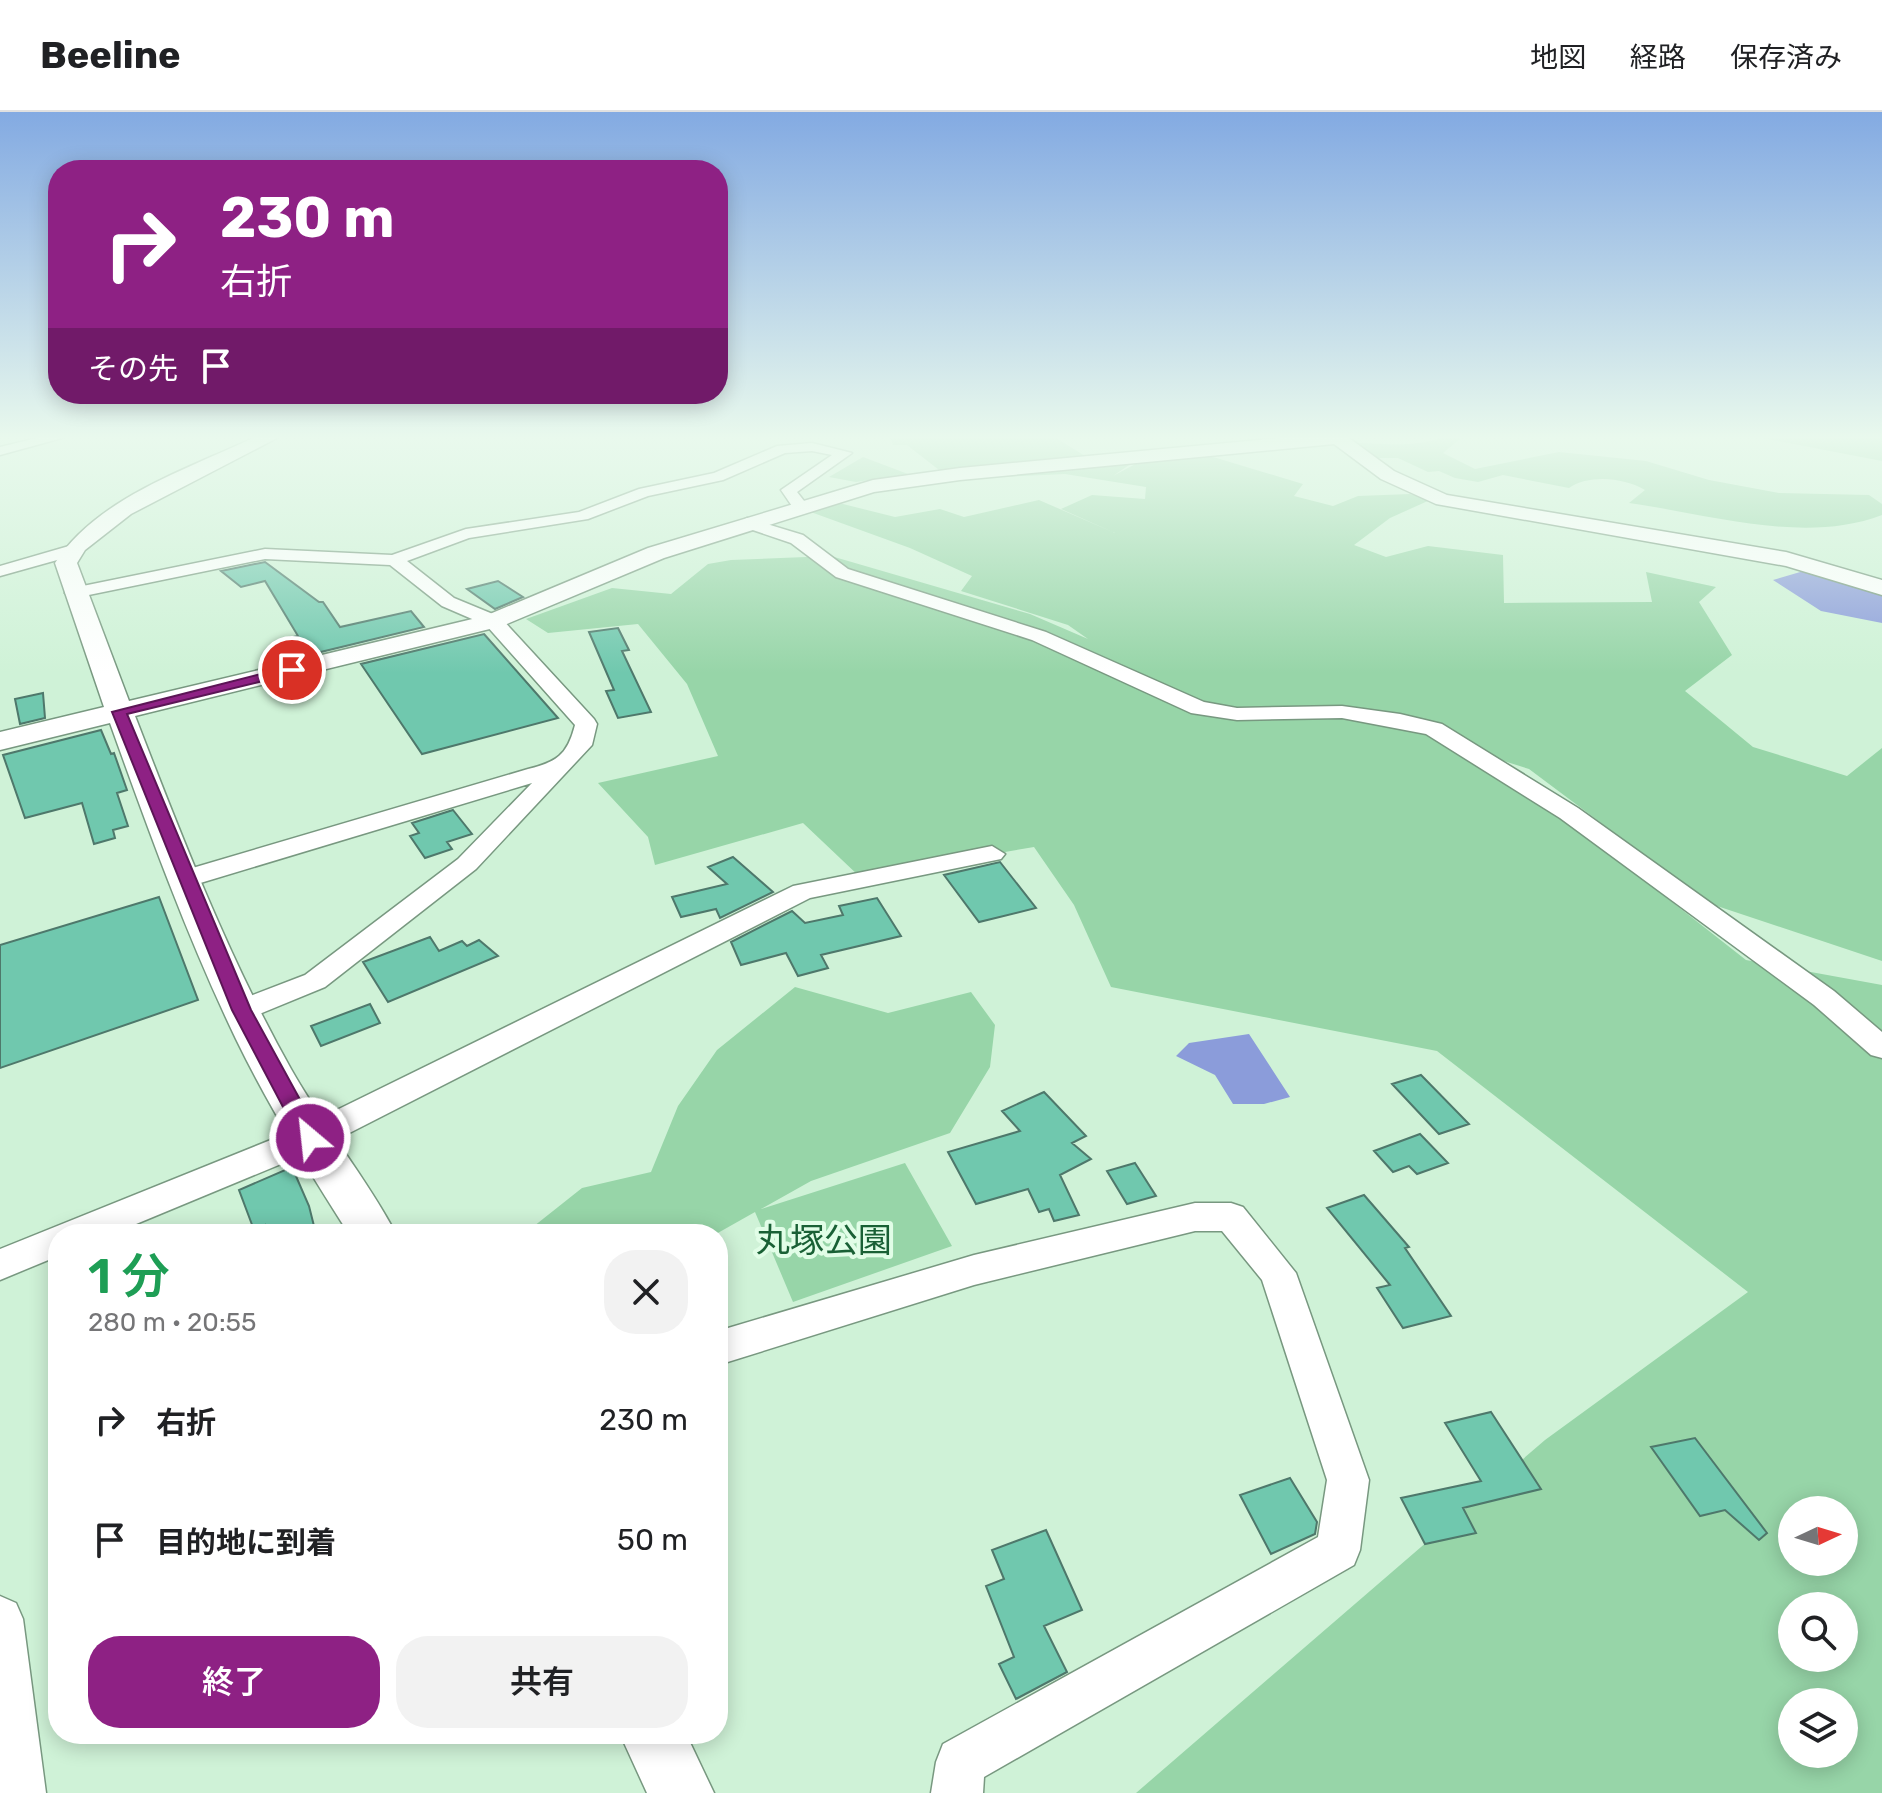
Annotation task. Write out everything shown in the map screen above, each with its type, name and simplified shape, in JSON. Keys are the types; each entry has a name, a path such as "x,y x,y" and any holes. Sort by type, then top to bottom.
{"street":[{"path":"0,571 69,551 115,516"},
{"path":"394,560 466,534 579,516"},
{"path":"0,741 493,621 656,553 767,516"},
{"path":"1539,516 1786,559 1831,570 1882,588"},
{"path":"747,523 797,539 842,573 1039,636 1199,708 1237,714 1342,712 1400,720 1434,729 1516,777 1569,813 1824,998 1882,1048"},
{"path":"69,551 66,563 74,593 119,712 242,1010 310,1138 366,1224"},
{"path":"74,593 265,554 306,559 381,557 394,560 448,602 493,621 586,724 581,745 467,864 315,981 242,1010"},
{"path":"188,878 536,774 556,773"},
{"path":"99,1224 310,1138 802,892 992,854"},
{"path":"728,1345 974,1270 1195,1217 1231,1217 1278,1273 1348,1480 1338,1550 961,1762 957,1793"},
{"path":"0,1265 48,1245"},
{"path":"0,1619 20,1793"},
{"path":"657,1744 681,1793"}],"green space":[{"path":"823,516 1077,516 1115,533 1078,516 1393,516 1354,545 1386,557 1428,546 1503,555 1504,603 1652,602 1646,572 1716,587 1699,602 1732,655 1685,691 1753,747 1847,776 1882,748 1882,961 1708,903 1529,769 1485,755 1746,960 1882,985 1882,1793 1136,1793 1545,1440 1748,1292 1437,1051 1111,987 1074,905 1034,847 860,877 803,823 655,865 648,837 598,783 718,756 687,684 638,624 548,633 526,619 612,588 671,594 708,564 731,560 831,556 1030,614 1088,639 1068,625 961,591 972,576 910,548"},
{"path":"1704,516 1877,516 1852,524 1821,527"},
{"name":"丸塚公園","path":"795,987 888,1013 971,992 995,1025 990,1067 950,1133 811,1181 761,1209 905,1163 952,1246 793,1302 755,1212 728,1227 728,1224 537,1224 582,1188 651,1172 678,1106 717,1050"}],"water":[{"path":"1807,570 1882,596 1882,623 1821,611 1773,580"},
{"path":"1249,1034 1290,1097 1264,1104 1233,1104 1215,1075 1176,1056 1189,1043"}],"building":[{"path":"265,562 323,602 340,627 411,611 424,627 300,657 289,638 298,636 265,581 241,587 221,571"},
{"path":"498,581 523,597 495,609 467,589"},
{"path":"618,628 629,650 622,651 651,712 618,718 606,691 614,690 589,632"},
{"path":"484,634 558,718 422,754 361,664"},
{"path":"43,693 45,718 20,724 15,699"},
{"path":"101,730 111,754 114,753 127,790 117,793 128,826 113,830 115,838 94,844 82,803 25,818 3,755"},
{"path":"453,810 472,834 447,842 452,849 425,858 410,836 419,833 412,823"},
{"path":"733,857 773,892 720,918 716,909 681,917 672,897 727,884 708,867"},
{"path":"1000,862 1036,908 979,922 944,875"},
{"path":"159,897 198,1000 0,1068 0,945"},
{"path":"877,898 901,936 821,955 828,968 798,976 786,953 741,965 731,942 792,911 805,923 843,915 839,906"},
{"path":"430,937 439,951 462,941 467,946 479,940 498,956 388,1002 363,962"},
{"path":"370,1004 380,1023 321,1046 311,1026"},
{"path":"1421,1075 1469,1124 1439,1134 1392,1084"},
{"path":"1044,1092 1086,1136 1072,1143 1091,1159 1060,1175 1079,1215 1054,1221 1049,1209 1039,1212 1028,1189 976,1204 948,1152 1020,1131 1002,1111"},
{"path":"1420,1134 1448,1163 1417,1174 1409,1166 1393,1172 1374,1151"},
{"path":"1135,1163 1156,1196 1127,1204 1107,1171"},
{"path":"292,1167 314,1224 252,1224 239,1190"},
{"path":"1364,1195 1409,1247 1405,1248 1451,1316 1403,1328 1377,1288 1390,1285 1327,1208"},
{"path":"1491,1412 1541,1489 1463,1508 1476,1533 1425,1544 1401,1498 1481,1481 1445,1423"},
{"path":"1695,1438 1767,1533 1759,1540 1725,1510 1700,1516 1651,1447"},
{"path":"1290,1478 1317,1522 1315,1534 1271,1554 1240,1495"},
{"path":"1046,1530 1082,1610 1044,1626 1067,1672 1016,1699 999,1664 1014,1657 986,1586 1004,1579 992,1550"}],"route":[{"path":"292,670 119,712 242,1010 310,1138"}]}
